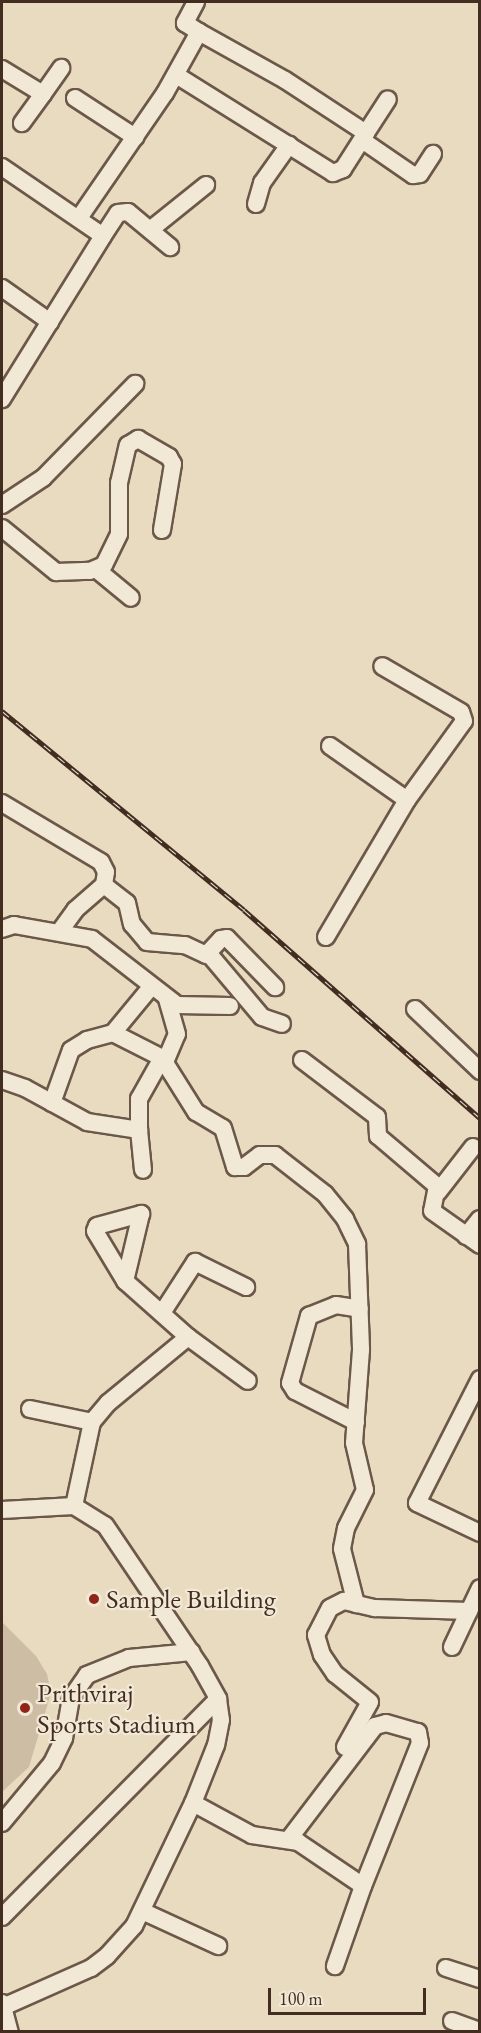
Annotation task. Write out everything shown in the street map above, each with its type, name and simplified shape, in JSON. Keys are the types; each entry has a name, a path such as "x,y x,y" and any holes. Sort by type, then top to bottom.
{"street":[{"path":"196,2 185,23 285,80 413,175 420,174 433,154"},
{"path":"79,218 176,75 199,32"},
{"path":"22,123 61,68"},
{"path":"2,69 43,94"},
{"path":"176,75 337,173 364,137 388,99"},
{"path":"75,98 135,137"},
{"path":"256,204 262,183 289,145"},
{"path":"2,167 79,218 103,237"},
{"path":"150,230 206,185"},
{"path":"2,399 103,237 122,212 150,230 170,247"},
{"path":"2,288 50,322"},
{"path":"2,505 43,478 135,384"},
{"path":"2,528 56,572 96,569 110,557 117,542 119,483 128,445 133,440 170,457 174,464 162,530"},
{"path":"96,569 131,598"},
{"path":"326,937 407,800 464,721 464,714 382,666"},
{"path":"330,746 407,800"},
{"path":"2,803 101,862 106,872 104,885 75,910 60,931"},
{"path":"104,885 127,903 132,924 147,942 185,945 209,954 262,1017 282,1024"},
{"path":"2,929 14,925 60,931 92,939 167,999 187,1008 230,1006"},
{"path":"209,954 221,939 227,938 275,987"},
{"path":"52,1103 71,1050 87,1040 114,1033 151,987"},
{"path":"143,1170 139,1099 164,1060 177,1034 167,999"},
{"path":"415,1009 480,1071"},
{"path":"114,1033 164,1060 196,1112 223,1128 235,1167 244,1167 260,1155 275,1155 315,1184 336,1206 357,1244 360,1309 355,1454 365,1490 346,1528 342,1549 356,1604"},
{"path":"302,1060 377,1117 378,1136 437,1186 438,1192"},
{"path":"2,1080 87,1122 139,1130"},
{"path":"473,1147 438,1192 432,1211 473,1240 480,1219"},
{"path":"162,1313 195,1262 246,1287"},
{"path":"125,1281 188,1337 248,1382"},
{"path":"356,1422 295,1391 290,1383 309,1316 336,1305 360,1309"},
{"path":"74,1506 92,1422 108,1403 188,1337"},
{"path":"479,1532 417,1503 480,1379"},
{"path":"30,1410 92,1422"},
{"path":"2,1510 74,1506 105,1525 192,1652 218,1699 220,1732 193,1803 142,1911 122,1941 91,1968 2,2005 10,2031"},
{"path":"452,1647 480,1588"},
{"path":"345,1747 370,1702 335,1674 322,1655 316,1635 322,1619 335,1604 469,1611"},
{"path":"2,1823 52,1763 64,1738 71,1698 87,1675 129,1658 192,1652"},
{"path":"2,1917 218,1699"},
{"path":"289,1839 375,1726 386,1723 418,1732 420,1743 363,1886 335,1966"},
{"path":"193,1803 252,1835 289,1839 363,1886"},
{"path":"142,1911 218,1946"},
{"path":"446,1968 480,1978"},
{"path":"452,2021 480,2031"}],"shaded area":[{"name":"Prithviraj Sports Stadium","path":"2,1622 36,1656 47,1674 51,1693 29,1767 2,1792"}],"railway":[{"path":"2,711 244,910 480,1118"}],"place":[{"name":"Sample Building","path":"94,1599"},
{"name":"Prithviraj Sports Stadium","path":"25,1708"}]}
